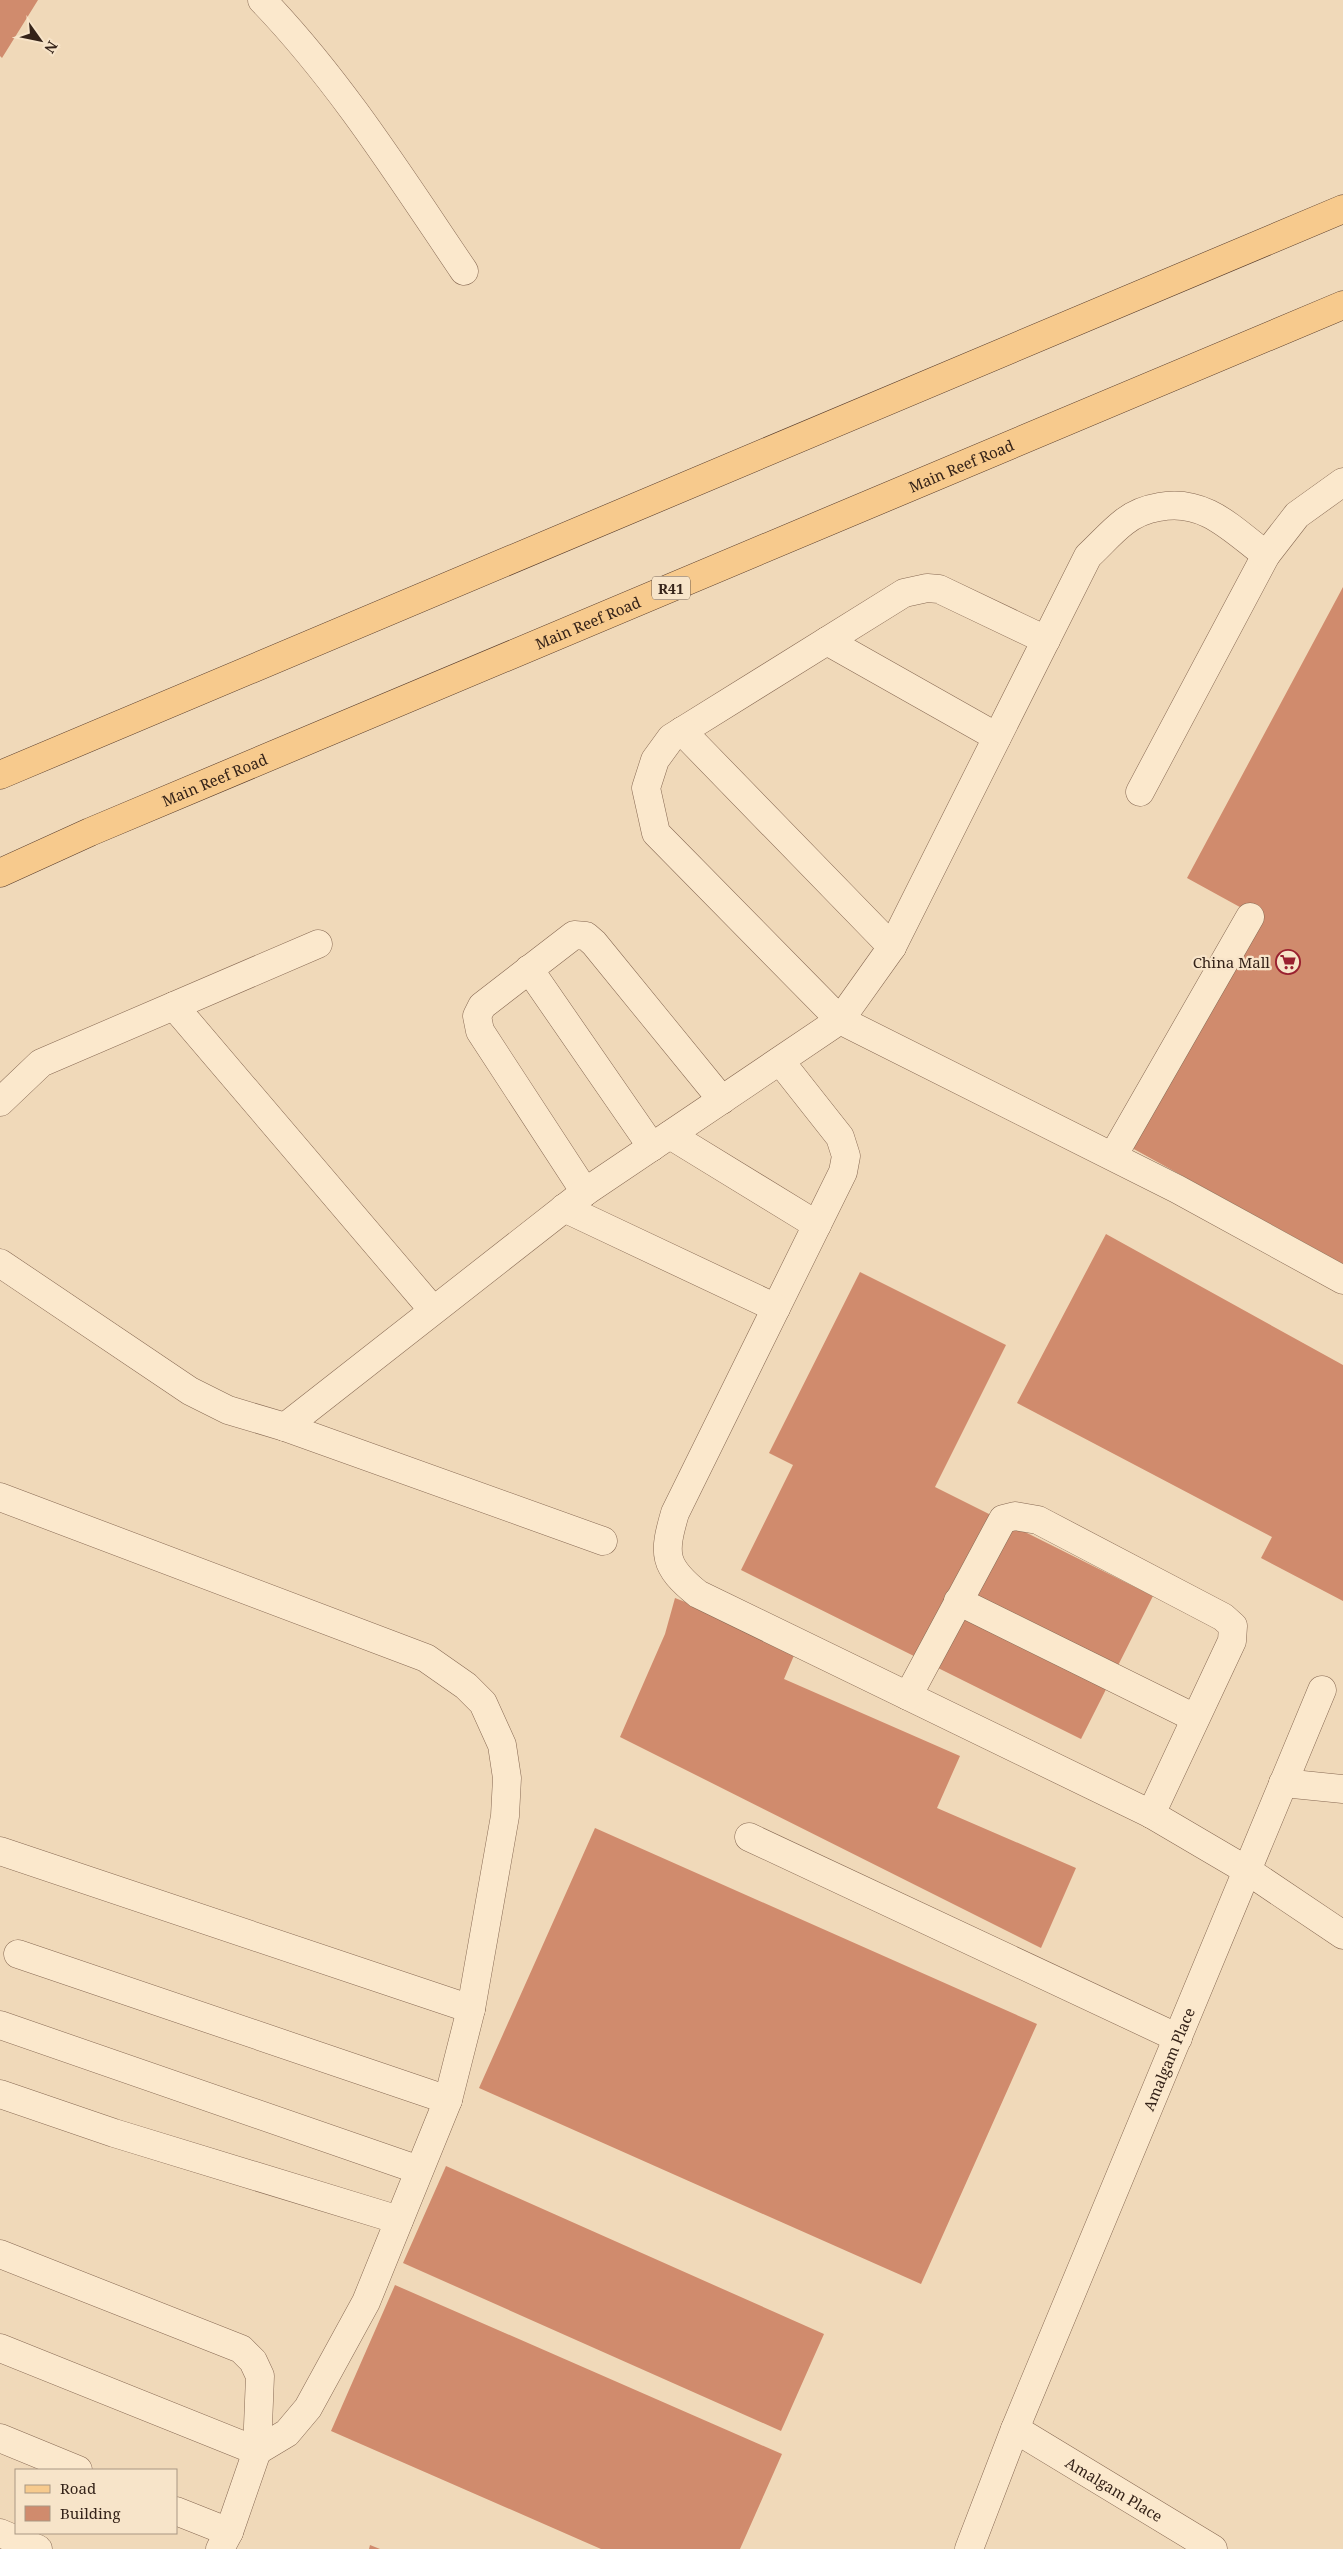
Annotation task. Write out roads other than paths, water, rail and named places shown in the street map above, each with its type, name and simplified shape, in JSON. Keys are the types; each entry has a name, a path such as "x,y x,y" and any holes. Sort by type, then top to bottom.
{"main road":[{"path":"0,776 1343,209"},
{"name":"Main Reef Road","path":"0,873 90,832 1343,305"}],"lane":[{"path":"262,0 300,39 386,155 464,271"},
{"path":"1140,792 1266,555 1297,515 1343,482"},
{"path":"285,1427 575,1200 840,1020 892,947 1088,556 1125,521 1147,509 1172,504 1197,507 1224,522 1266,555"},
{"path":"1046,640 939,589 927,588 904,594 671,738 655,760 646,788 656,833 840,1020 1113,1156 1343,1280"},
{"path":"827,642 997,737"},
{"path":"682,731 892,947"},
{"path":"1113,1156 1250,917"},
{"path":"722,1100 594,943 586,936 574,935 482,1006 477,1016 480,1031 575,1200 776,1308"},
{"path":"0,1102 41,1063 318,944"},
{"path":"529,969 661,1141 817,1226"},
{"path":"174,1006 433,1310"},
{"path":"780,1061 840,1137 846,1156 843,1172 675,1513 667,1542 671,1567 680,1580 698,1594 1151,1814 1248,1871 1343,1935"},
{"path":"0,1263 190,1391 228,1410 285,1427 603,1541"},
{"path":"0,1497 426,1658 466,1686 483,1703 502,1744 506,1788 505,1816 471,2009 448,2100 366,2302 308,2408 287,2433 257,2451"},
{"path":"908,1696 1003,1519 1015,1516 1038,1520 1223,1617 1233,1626 1232,1641 1151,1814"},
{"path":"958,1602 1196,1718"},
{"name":"Amalgam Place","path":"969,2549 1015,2429 1322,1690"},
{"path":"1283,1783 1343,1789"},
{"path":"749,1836 1178,2038"},
{"path":"0,1851 471,2009"},
{"path":"18,1954 448,2100"},
{"path":"0,2025 419,2170"},
{"path":"0,2094 114,2133 399,2220"},
{"path":"0,2254 241,2349 253,2361 260,2376 257,2451 224,2541 178,2512"},
{"path":"0,2348 257,2451"},
{"name":"Amalgam Place","path":"1015,2429 1213,2549"},
{"path":"0,2438 76,2469"},
{"path":"0,2533 38,2549"}],"place":[{"name":"China Mall","path":"1288,962"}]}
